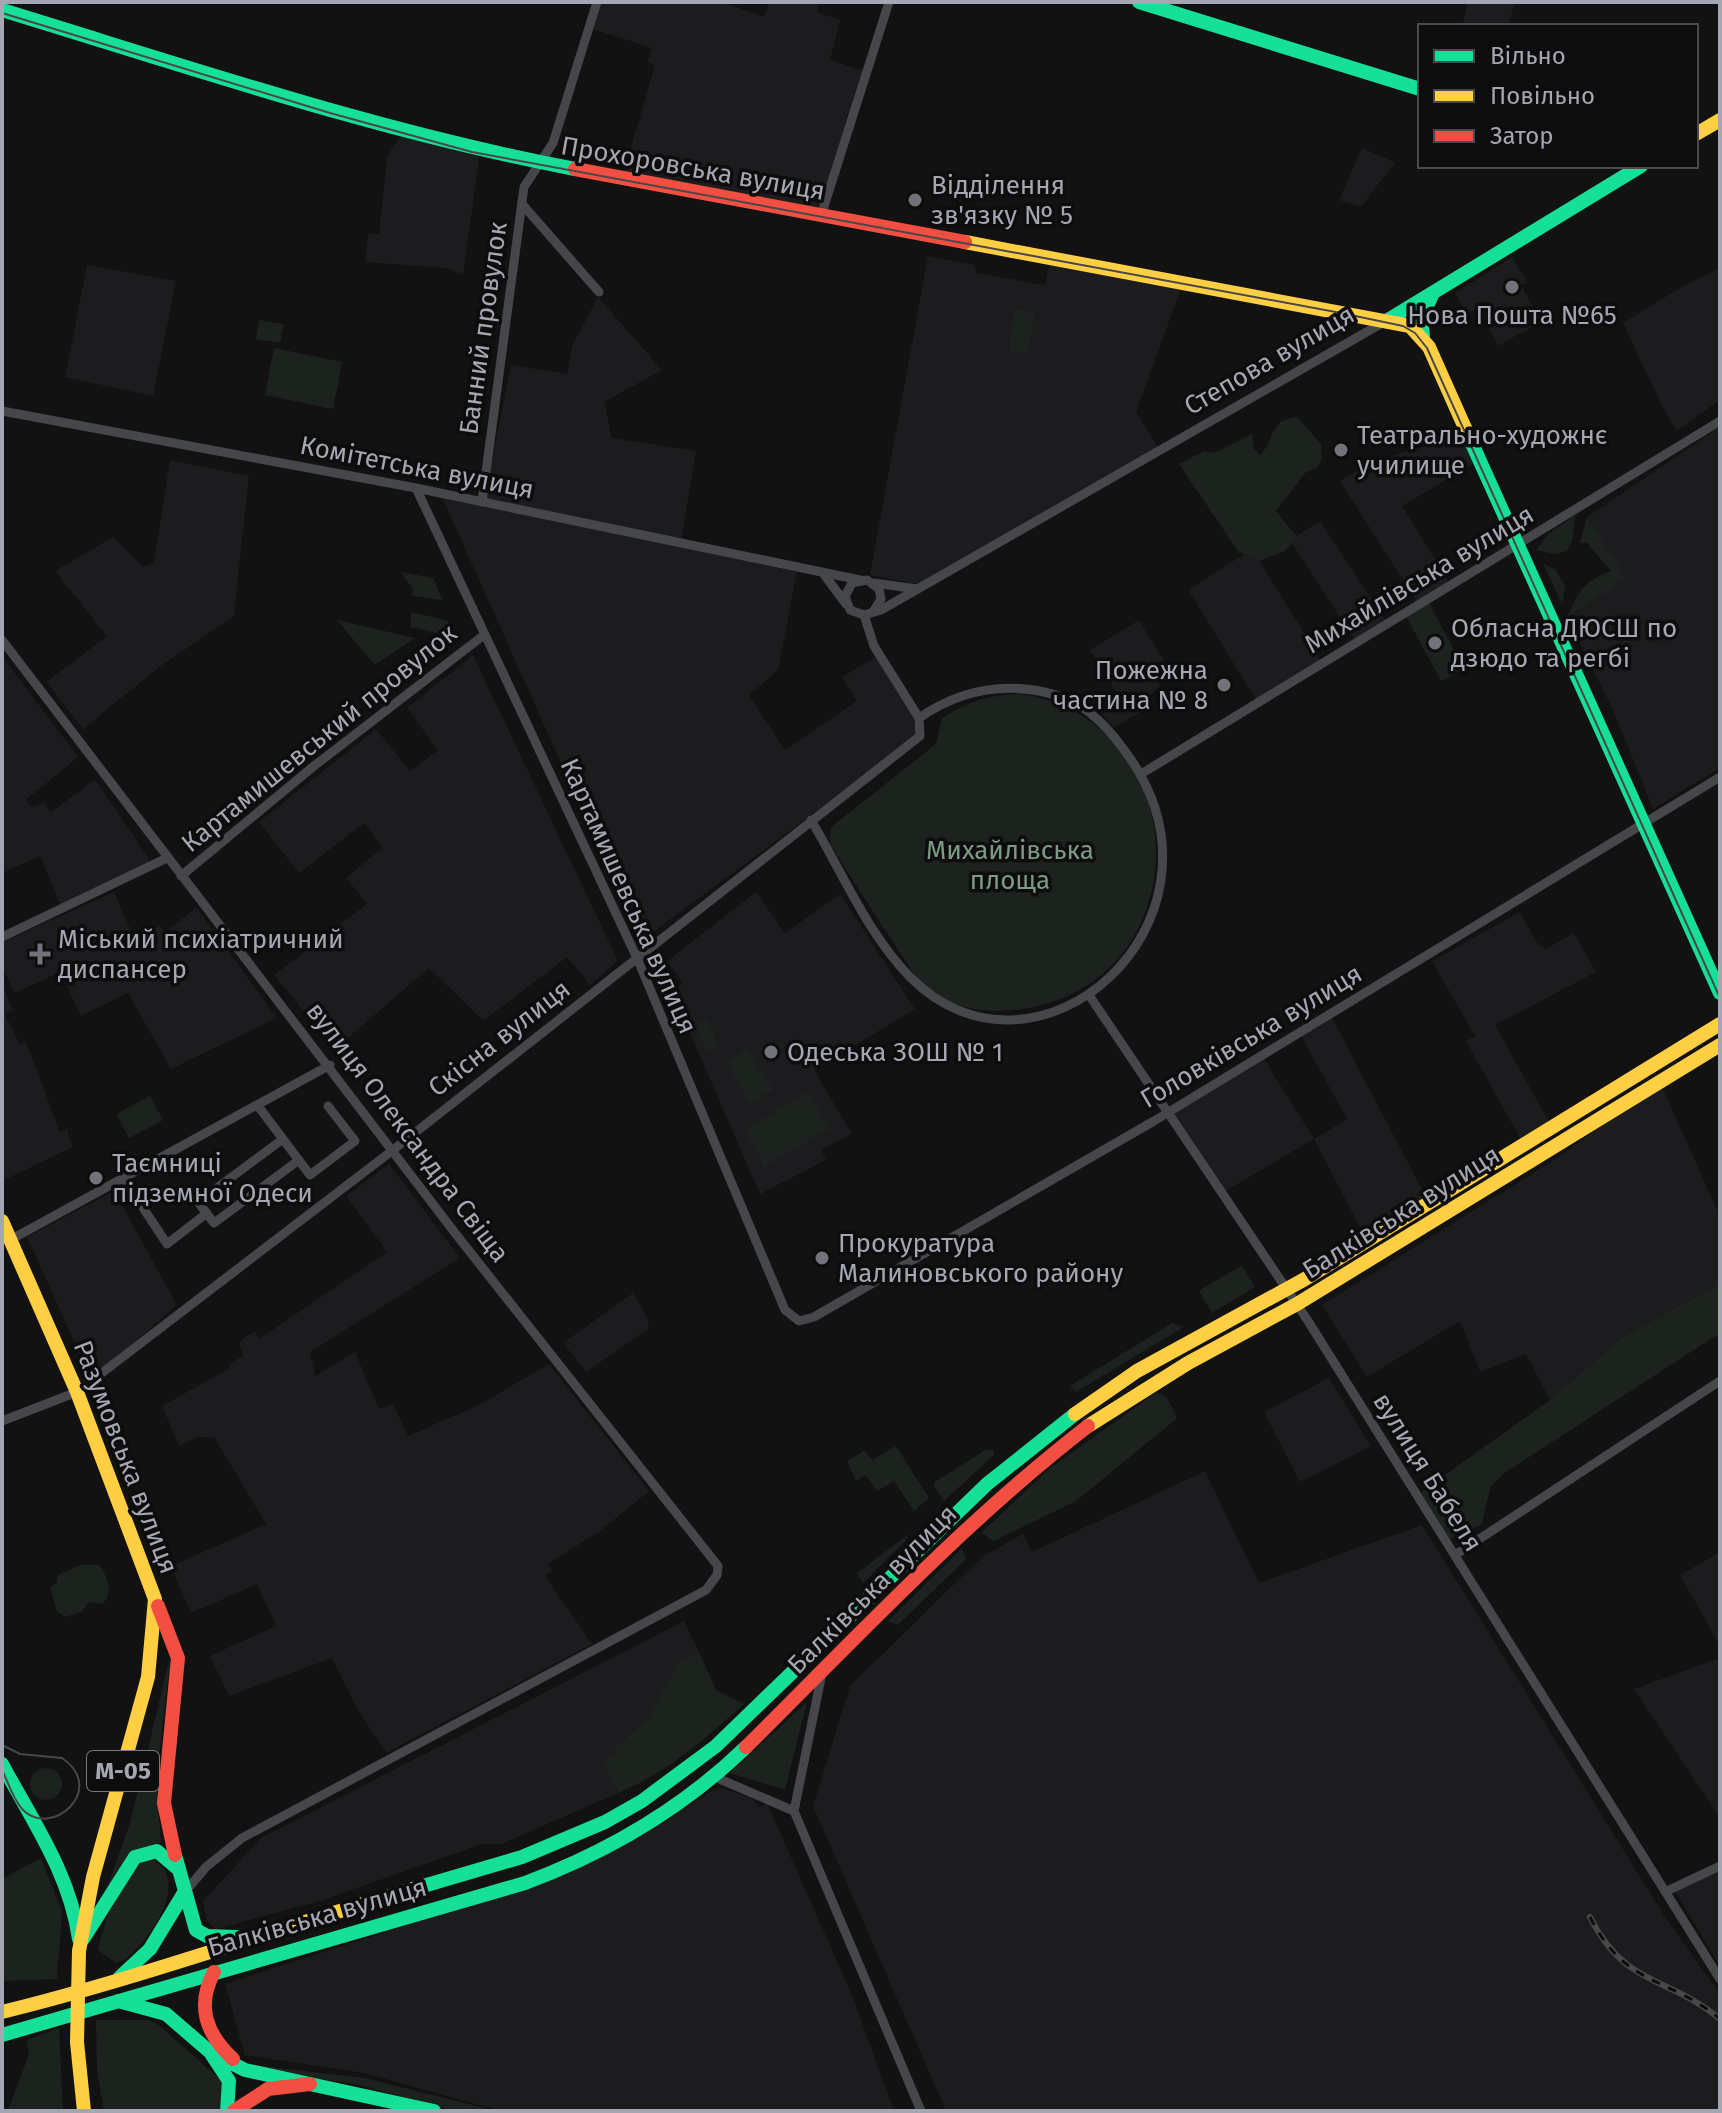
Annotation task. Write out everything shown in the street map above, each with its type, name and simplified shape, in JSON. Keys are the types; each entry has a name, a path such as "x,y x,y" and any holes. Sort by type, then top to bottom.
{"main road":[{"path":"1139,2 1418,88"},
{"name":"Прохоровська вулиця","path":"2,10 367,121 539,164 1388,320 1410,326 1423,336"},
{"path":"1698,133 1720,120"},
{"name":"Степова вулиця","path":"1388,320 1638,168"},
{"path":"1435,291 1422,314 1423,336 1720,993"},
{"name":"Балківська вулиця","path":"2,2012 107,1986 249,1937 522,1857 605,1822 642,1801 716,1746 1015,1459 1137,1371 1287,1289 1720,1024"},
{"name":"Балківська вулиця","path":"2,2035 525,1883 568,1867 655,1822 715,1777 982,1515 1064,1443 1147,1386 1297,1304 1720,1045"},
{"name":"Разумовська вулиця","path":"2,1221 77,1392 155,1599 156,1635 150,1672 100,1851 80,1947"},
{"path":"155,1599 178,1658 164,1784 167,1826 177,1868 196,1930 207,1936 249,1937"},
{"path":"2,1764 67,1892 76,1917 80,1947"},
{"path":"80,1947 135,1857 157,1851 177,1868"},
{"path":"107,1986 141,1960 184,1893"},
{"name":"М-05","path":"80,1947 77,2042 84,2111"},
{"path":"214,1972 203,1994 203,2013 217,2043 245,2070"},
{"path":"117,2001 166,2014 210,2052 245,2070 428,2110"},
{"path":"210,2052 229,2081 227,2111"},
{"path":"234,2111 268,2089 310,2084"}],"street":[{"name":"Банний провулок","path":"482,502 524,187 553,143 597,2"},
{"path":"821,216 889,2"},
{"path":"522,204 599,292"},
{"name":"Степова вулиця","path":"869,614 1388,320"},
{"name":"Комітетська вулиця","path":"2,411 416,488 860,580"},
{"name":"Михайлівська вулиця","path":"1141,774 1720,421"},
{"name":"Картамишевська вулиця","path":"416,488 637,958 785,1310 799,1321"},
{"path":"823,573 854,613 869,614"},
{"path":"846,604 848,586 860,580 917,589"},
{"path":"811,820 887,950 912,979 940,1000 974,1014 1004,1020 1034,1017 1089,995 1123,967 1147,931 1158,902 1164,843 1159,816 1141,774 1119,742 1085,708 1036,690 973,691 953,697 919,718 874,646 869,614 881,599 874,583"},
{"name":"Картамишевський провулок","path":"181,876 314,766 484,635"},
{"name":"вулиця Олександра Свіща","path":"2,640 393,1150 713,1558 717,1575 706,1590 242,1838 206,1867 184,1893"},
{"name":"Cкісна вулиця","path":"2,1421 77,1392 393,1150 920,736 919,718"},
{"name":"Головківська вулиця","path":"799,1321 814,1317 1166,1114 1720,777"},
{"path":"2,937 167,858"},
{"name":"вулиця Бабеля","path":"1089,995 1166,1114 1297,1304 1720,1979"},
{"path":"10,1240 330,1065"},
{"path":"258,1106 310,1175 355,1141 328,1106"},
{"path":"283,1139 198,1202 214,1223 299,1160"},
{"path":"124,1179 167,1244 207,1213"},
{"path":"1455,1555 1720,1381"},
{"path":"823,1671 794,1811 921,2111"},
{"path":"715,1777 794,1811"},
{"path":"1667,1891 1720,1866"}],"shaded area":[{"path":"600,2 722,2 764,17 769,2 820,2 817,12 840,20 830,60 867,72 820,213 622,178 655,65 648,62 652,48 590,28"},
{"path":"1468,2 1515,2 1509,24 1462,24"},
{"path":"402,133 480,153 463,275 446,268 366,262 368,234 379,234 387,156"},
{"path":"1362,148 1395,162 1361,207 1339,200"},
{"path":"928,256 975,265 976,273 1045,285 1050,262 1182,286 1136,412 1159,449 921,585 870,575"},
{"path":"1512,257 1527,282 1521,285 1541,322 1498,346 1478,308 1467,314 1455,293"},
{"path":"87,265 176,281 153,396 65,377"},
{"path":"1720,268 1720,400 1677,431 1623,323 1685,285"},
{"path":"598,297 662,370 604,402 612,438 696,451 681,541 484,501 511,365 567,374 572,346"},
{"path":"1463,427 1479,461 1402,506 1450,584 1418,604 1340,481 1374,461 1430,445"},
{"path":"1720,427 1720,768 1653,809 1613,710 1567,617 1626,579 1587,517"},
{"path":"170,460 249,476 234,616 162,665 83,729 46,682 107,636 55,571 113,537 143,567 154,562"},
{"path":"441,495 797,572 778,670 749,695 785,750 857,701 842,677 879,655 918,718 919,735 641,941"},
{"path":"1320,521 1387,623 1356,642 1290,540"},
{"path":"1252,549 1322,662 1257,701 1188,590"},
{"path":"1139,620 1167,666 1153,675 1160,686 1144,701 1148,707 1114,728 1103,715 1118,695 1090,650"},
{"path":"473,655 618,961 590,985 567,957 483,1021 429,968 335,1049 274,975 367,904 346,878 383,847 364,823 299,873 259,822 376,729 410,771 438,750 407,708"},
{"path":"2,656 78,757 26,800 31,807 45,803 50,813 95,779 154,866 61,906 40,856 2,873"},
{"path":"114,892 135,940 160,925 164,931 196,907 277,1018 171,1069 128,993 81,1016 60,972 15,993 2,967 2,942"},
{"name":"Одеська ЗОШ № 1","path":"756,892 785,933 840,894 915,1009 814,1070 852,1134 821,1150 826,1160 760,1194 672,992 683,983 667,961"},
{"path":"1520,912 1538,944 1546,949 1574,933 1596,972 1495,1025 1549,1122 1520,1138 1466,1041 1475,1036 1432,961"},
{"path":"2,983 13,1010 5,1014 20,1045 26,1042 60,1132 67,1129 73,1147 2,1181"},
{"path":"1331,1016 1427,1199 1364,1235 1314,1139 1347,1119 1300,1034"},
{"path":"1262,1056 1314,1139 1222,1193 1168,1114"},
{"path":"1660,1083 1720,1216 1720,1284 1622,1337 1550,1400 1526,1354 1480,1372 1460,1321 1367,1377 1322,1305 1557,1158"},
{"path":"389,1164 460,1258 310,1352 315,1376 355,1352 379,1409 393,1404 408,1436 481,1404 549,1364 649,1491 600,1531 548,1564 552,1571 545,1576 592,1644 386,1753 356,1707 332,1658 229,1696 210,1656 276,1626 257,1584 191,1613 171,1566 266,1524 214,1437 197,1437 179,1446 162,1406 230,1368 230,1363 243,1356 239,1343 245,1337 255,1331 259,1339 387,1252 346,1196"},
{"path":"114,1191 177,1305 97,1375 87,1370 27,1237"},
{"path":"633,1293 647,1317 649,1328 586,1372 563,1343"},
{"path":"1329,1378 1371,1446 1300,1482 1264,1412"},
{"path":"1205,1471 1259,1583 1422,1525 1665,1917 1720,1994 1720,2111 946,2111 813,1806 850,1686 983,1556 1023,1534 1032,1552"},
{"path":"1720,1552 1720,1646 1680,1575"},
{"path":"684,1621 699,1652 678,1662 646,1720 614,1748 617,1752 604,1760 618,1793 502,1844 482,1844 320,1901 216,1929 207,1922 203,1901 261,1838"},
{"path":"1720,1658 1720,1818 1634,1689"},
{"path":"723,1788 753,1799 759,1807 767,1803 852,1995 894,2111 501,2111 364,2073 245,2055 225,1984 565,1874 656,1828 711,1791"},
{"path":"1720,1869 1720,1966 1674,1890"}],"green space":[{"path":"1015,309 1035,313 1028,354 1009,351"},
{"path":"259,320 284,324 280,343 256,339"},
{"path":"274,348 342,362 333,409 265,395"},
{"path":"1297,417 1321,444 1322,459 1316,468 1306,472 1276,511 1297,537 1285,551 1259,561 1238,551 1179,464 1204,451 1214,453 1252,434 1254,449 1261,455 1278,425"},
{"path":"1575,515 1573,539 1567,551 1556,554 1536,550 1547,535"},
{"path":"1587,517 1627,579 1567,617 1583,588 1593,579 1611,571 1587,543 1580,543"},
{"path":"1543,564 1555,569 1565,586 1562,604"},
{"path":"401,572 433,578 443,600 412,596 413,589"},
{"name":"Обласна ДЮСШ по дзюдо та регбі","path":"1428,601 1464,669 1441,681 1405,614"},
{"path":"411,612 449,621 442,634 411,627"},
{"path":"337,620 415,638 375,665"},
{"name":"Михайлівська площа","path":"1020,694 1079,714 1122,751 1148,800 1156,854 1147,908 1121,955 1077,991 1015,1010 979,1010 944,999 917,978 830,844 831,827 936,744 942,718 980,700"},
{"path":"707,1017 718,1046 707,1051 694,1024"},
{"path":"747,1048 773,1090 750,1103 726,1063"},
{"path":"808,1092 830,1129 764,1166 745,1129"},
{"path":"150,1096 163,1120 129,1138 116,1114"},
{"path":"1242,1265 1255,1287 1212,1313 1199,1291"},
{"path":"1720,1284 1720,1333 1503,1474 1490,1488 1482,1524 1450,1539 1421,1492 1550,1400 1622,1337"},
{"path":"1172,1323 1184,1327 1076,1392 1070,1386"},
{"path":"1157,1392 1167,1398 1177,1417 1175,1420 1076,1501 994,1541 981,1533 1050,1468"},
{"path":"896,1446 929,1498 914,1511 894,1481 877,1491 866,1475 856,1481 847,1461 864,1451 872,1460"},
{"path":"992,1449 995,1454 944,1501 934,1486 935,1482 985,1450"},
{"path":"909,1534 906,1540 863,1583 857,1573"},
{"path":"962,1548 966,1559 898,1625 888,1621"},
{"path":"80,1565 98,1565 102,1569 107,1579 108,1595 102,1604 89,1602 81,1612 65,1617 57,1611 50,1587 57,1583 58,1575"},
{"path":"699,1652 716,1690 744,1704 669,1766 618,1793 603,1760 617,1752 614,1748 646,1720 678,1662"},
{"path":"171,1653 156,1782 161,1842 130,1852 104,1896 130,1823"},
{"path":"807,1702 785,1790 730,1773"},
{"path":"46,1768 57,1773 62,1784 57,1795 46,1800 35,1795 30,1784 35,1773"},
{"path":"41,1858 62,1911 57,1979 2,1981 2,1879"},
{"path":"149,1859 163,1867 168,1880 167,1896 151,1931 127,1957 116,1963 98,1950 105,1926 123,1884 131,1872"},
{"path":"96,2020 149,2020 159,2025 223,2082 219,2111 104,2111 97,2070"},
{"path":"59,2028 63,2111 4,2111 8,2110 29,2054 27,2040"},
{"path":"254,2065 364,2078 497,2111 455,2111 359,2085 254,2068"}],"tram line":[{"path":"2,13 330,113 472,152 1403,326 1415,333 1427,348 1720,998"},
{"path":"2,1745 20,1754 62,1758 75,1770 79,1783 77,1796 60,1815 34,1817 19,1805 2,1770"}],"railway":[{"path":"1590,1917 1618,1957 1633,1969 1682,1994 1720,2019"}],"traffic: fast":[{"path":"1139,2 1418,88"},
{"path":"2,10 358,118 575,169"},
{"path":"1388,320 1638,168"},
{"path":"1423,336 1421,319 1432,295"},
{"path":"1465,428 1720,993"},
{"path":"413,1889 522,1857 605,1822 642,1801 716,1746 987,1484 1075,1414"},
{"path":"2,2035 525,1883 586,1857 643,1827 696,1790 746,1747"},
{"path":"2,1764 59,1870 79,1939"},
{"path":"83,1939 135,1857 157,1851 177,1868"},
{"path":"175,1855 196,1930 207,1936 236,1937"},
{"path":"120,1977 150,1949 184,1893"},
{"path":"118,2001 166,2014 210,2052 245,2070 434,2111"},
{"path":"210,2052 229,2081 227,2111"}],"traffic: slow":[{"path":"1698,133 1720,120"},
{"path":"965,242 1410,326 1429,347 1465,428"},
{"path":"1075,1414 1137,1371 1305,1279 1720,1024"},
{"path":"1088,1426 1188,1363 1297,1304 1720,1045"},
{"path":"2,1221 77,1392 155,1599 148,1677 93,1877 79,1951"},
{"path":"2,2012 105,1984 413,1889"},
{"path":"77,2042 79,1951"},
{"path":"77,2042 84,2111"}],"traffic: jam":[{"path":"575,169 965,242"},
{"path":"746,1747 955,1541 1088,1426"},
{"path":"158,1606 178,1658 164,1803 175,1855"},
{"path":"214,1972 206,1996 207,2019 216,2040 233,2059"},
{"path":"234,2111 268,2089 310,2084"}],"place":[{"name":"Відділення зв'язку № 5","path":"915,200"},
{"name":"Нова Пошта №65","path":"1512,287"},
{"name":"Театрально-художнє училище","path":"1341,450"},
{"name":"Обласна ДЮСШ по дзюдо та регбі","path":"1435,643"},
{"name":"Пожежна частина № 8","path":"1224,685"},
{"name":"Міський психіатричний диспансер","path":"40,954"},
{"name":"Одеська ЗОШ № 1","path":"771,1052"},
{"name":"Таємниці підземної Одеси","path":"96,1178"},
{"name":"Прокуратура Малиновського району","path":"822,1258"}]}
